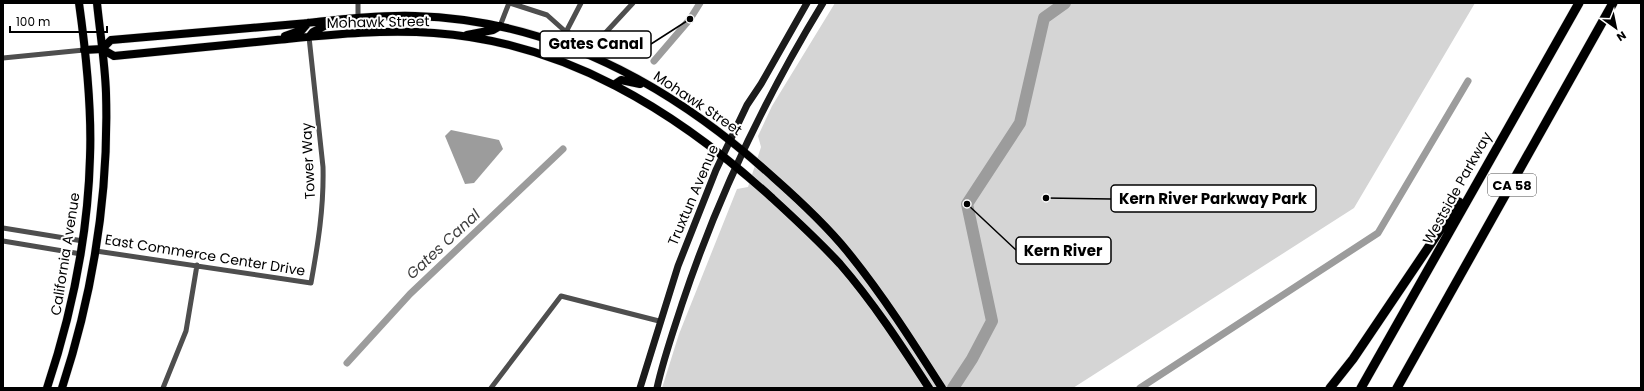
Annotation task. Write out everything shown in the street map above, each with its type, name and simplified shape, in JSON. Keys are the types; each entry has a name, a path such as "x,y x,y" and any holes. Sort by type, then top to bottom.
{"highway":[{"name":"Westside Parkway","path":"1361,388 1579,3"},
{"name":"CA 58","path":"1410,366 1613,3"},
{"path":"1330,388 1353,359 1496,148"},
{"path":"1397,388 1410,366"},
{"path":"1401,388 1410,366"}],"main road":[{"name":"California Avenue","path":"47,388 69,314 81,254 89,192 90,155 84,50 78,3"},
{"name":"California Avenue","path":"62,388 83,315 96,251 106,153 106,92 97,3"},
{"name":"Truxtun Avenue","path":"640,388 659,321 696,217 747,105 761,84 807,3"},
{"name":"Truxtun Avenue","path":"657,388 694,271 743,150 782,73 822,3"},
{"name":"Mohawk Street","path":"102,49 111,40 336,20 416,16 465,20 500,26 572,47 613,66 672,97 743,150 819,219 847,251 898,321 942,388"},
{"path":"310,37 313,32 336,20"},
{"path":"271,41 302,30 308,23"},
{"path":"461,36 493,30 500,26"},
{"name":"Mohawk Street","path":"84,50 102,49 114,56 310,37 386,32 461,36 494,42 545,55 574,66 614,84 648,103 692,132 723,157 737,166 812,235 840,264 892,332 929,388"},
{"path":"614,84 620,80 626,80 652,87"}],"street":[{"path":"358,3 358,19"},
{"path":"500,26 510,3 547,15 566,32 597,42 633,3"},
{"path":"566,32 581,3"},
{"name":"Tower Way","path":"310,37 323,186 320,230 312,283"},
{"name":"Mohawk Street","path":"3,58 84,50"},
{"path":"3,228 83,241"},
{"path":"3,240 81,254"},
{"name":"East Commerce Center Drive","path":"96,251 312,283"},
{"path":"163,388 186,331 197,266"},
{"path":"491,388 561,296 659,321"}],"shaded area":[{"path":"835,3 1475,3 1354,208 1073,388 662,388 679,334 737,189 748,187 761,147 758,136 772,106"},
{"path":"451,130 499,140 503,149 474,183 465,184 445,136"}],"waterway":[{"name":"Gates Canal","path":"654,61 690,19 700,3"},
{"path":"953,388 972,359 992,321 967,204 1020,123 1044,18 1065,3"},
{"path":"1140,388 1378,233 1468,81"},
{"name":"Gates Canal","path":"347,363 410,294 563,149"}],"place":[{"name":"Gates Canal","path":"690,19"},
{"name":"Kern River Parkway Park","path":"1046,198"},
{"name":"Kern River","path":"967,204"}]}
